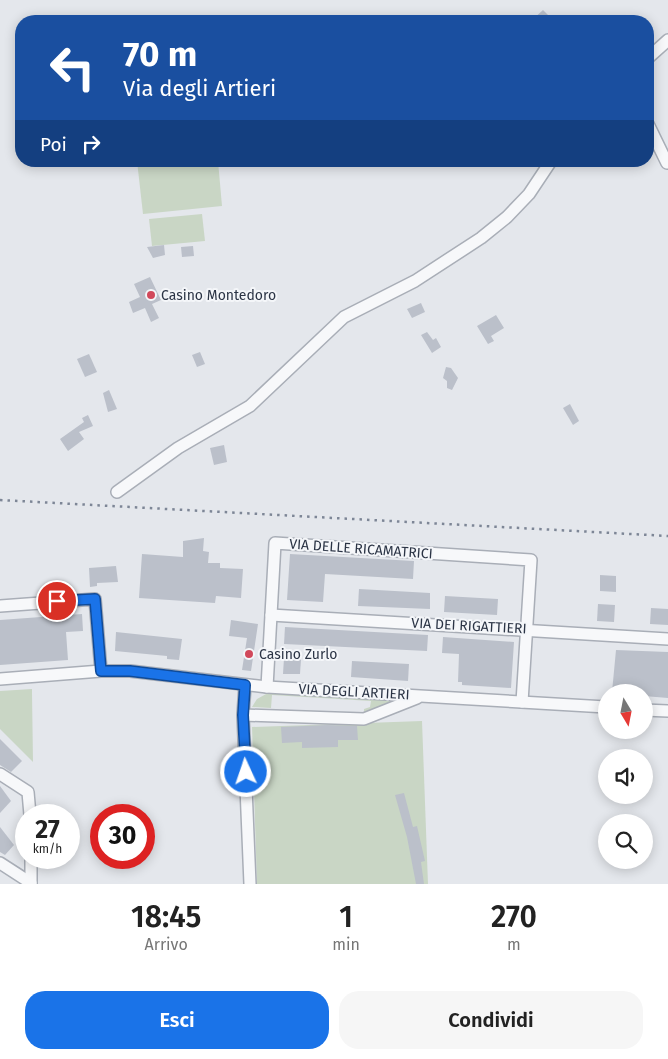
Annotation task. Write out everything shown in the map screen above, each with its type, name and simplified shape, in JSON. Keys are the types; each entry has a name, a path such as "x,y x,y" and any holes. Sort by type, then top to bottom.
{"street":[{"path":"654,53 668,40"},
{"path":"654,136 667,163"},
{"path":"117,492 178,448 250,406 344,317 415,281 481,238 507,217 529,194 547,167"},
{"name":"VIA DELLE RICAMATRICI","path":"267,687 275,543 532,560 527,630"},
{"path":"0,606 95,599 101,671"},
{"name":"VIA DEI RIGATTIERI","path":"271,614 668,639"},
{"path":"522,702 527,630"},
{"name":"VIA DEGLI ARTIERI","path":"0,679 101,671 130,671 267,687 598,707"},
{"path":"245,685 243,715 250,884"},
{"path":"243,715 364,719 421,696"},
{"path":"653,710 668,711"},
{"path":"0,774 28,792 29,804"},
{"path":"0,864 31,884"},
{"path":"31,869 31,884"}],"green space":[{"path":"138,167 219,167 222,206 143,214"},
{"path":"202,214 205,241 152,246 149,219"},
{"path":"32,689 33,762 0,729 0,691"},
{"path":"268,693 394,701 364,713 364,709 370,707 371,701 272,695 271,708 252,707 257,699"},
{"path":"422,721 428,884 257,884 252,727"}],"building":[{"path":"543,10 548,15 538,15"},
{"path":"164,245 165,255 153,258 147,247"},
{"path":"193,246 194,256 182,257 181,247"},
{"name":"Casino Montedoro","path":"150,277 161,300 152,304 159,318 151,322 145,308 133,313 129,302 140,297 134,284"},
{"path":"421,303 425,312 412,318 407,309"},
{"path":"496,315 504,328 491,336 494,341 488,344 477,326"},
{"path":"427,332 433,340 436,338 441,347 432,353 421,335"},
{"path":"200,352 205,364 197,367 192,355"},
{"path":"89,354 97,372 85,377 77,359"},
{"path":"446,367 451,368 458,378 452,390 447,388 447,381 443,378"},
{"path":"109,390 117,409 108,412 103,393"},
{"path":"570,404 579,421 573,425 563,408"},
{"path":"88,415 93,426 79,432 84,439 68,451 60,439 84,422 82,418"},
{"path":"224,445 227,462 214,465 210,448"},
{"path":"204,538 203,551 209,552 208,563 220,563 220,568 243,569 241,598 216,596 215,603 139,598 142,554 183,557 183,541"},
{"path":"290,554 414,561 413,579 325,574 323,602 287,600"},
{"path":"116,566 118,582 97,583 97,586 90,587 89,568"},
{"path":"600,575 616,576 616,592 600,591"},
{"path":"359,589 430,593 430,609 358,606"},
{"path":"445,596 498,599 497,615 444,612"},
{"path":"598,604 615,605 614,622 597,621"},
{"path":"651,608 668,609 668,625 650,624"},
{"path":"82,614 83,631 66,632 68,660 0,665 0,620"},
{"name":"Casino Zurlo","path":"231,620 258,624 251,671 242,670 247,638 229,636"},
{"path":"285,627 428,635 427,651 284,644"},
{"path":"116,632 182,639 179,660 167,659 167,656 115,651"},
{"path":"443,637 514,642 511,688 462,685 462,682 458,682 459,654 442,653"},
{"path":"616,650 668,652 668,698 653,697 653,684 613,684"},
{"path":"284,658 301,659 300,674 283,674"},
{"path":"352,661 409,664 408,681 351,677"},
{"path":"357,726 358,740 338,740 338,747 302,748 302,742 282,743 281,727"},
{"path":"0,739 22,761 11,772 0,765"},
{"path":"0,786 11,801 0,813"},
{"path":"404,793 413,827 417,826 425,861 421,862 424,884 416,884 407,837 395,795"},
{"path":"0,827 14,845 5,855 0,852"}],"railway":[{"path":"0,500 668,536"}],"place":[{"name":"Casino Montedoro","path":"151,295"},
{"name":"Casino Zurlo","path":"249,654"}],"route":[{"path":"57,601 95,599 101,671 130,671 245,685 243,715 246,772"}]}
